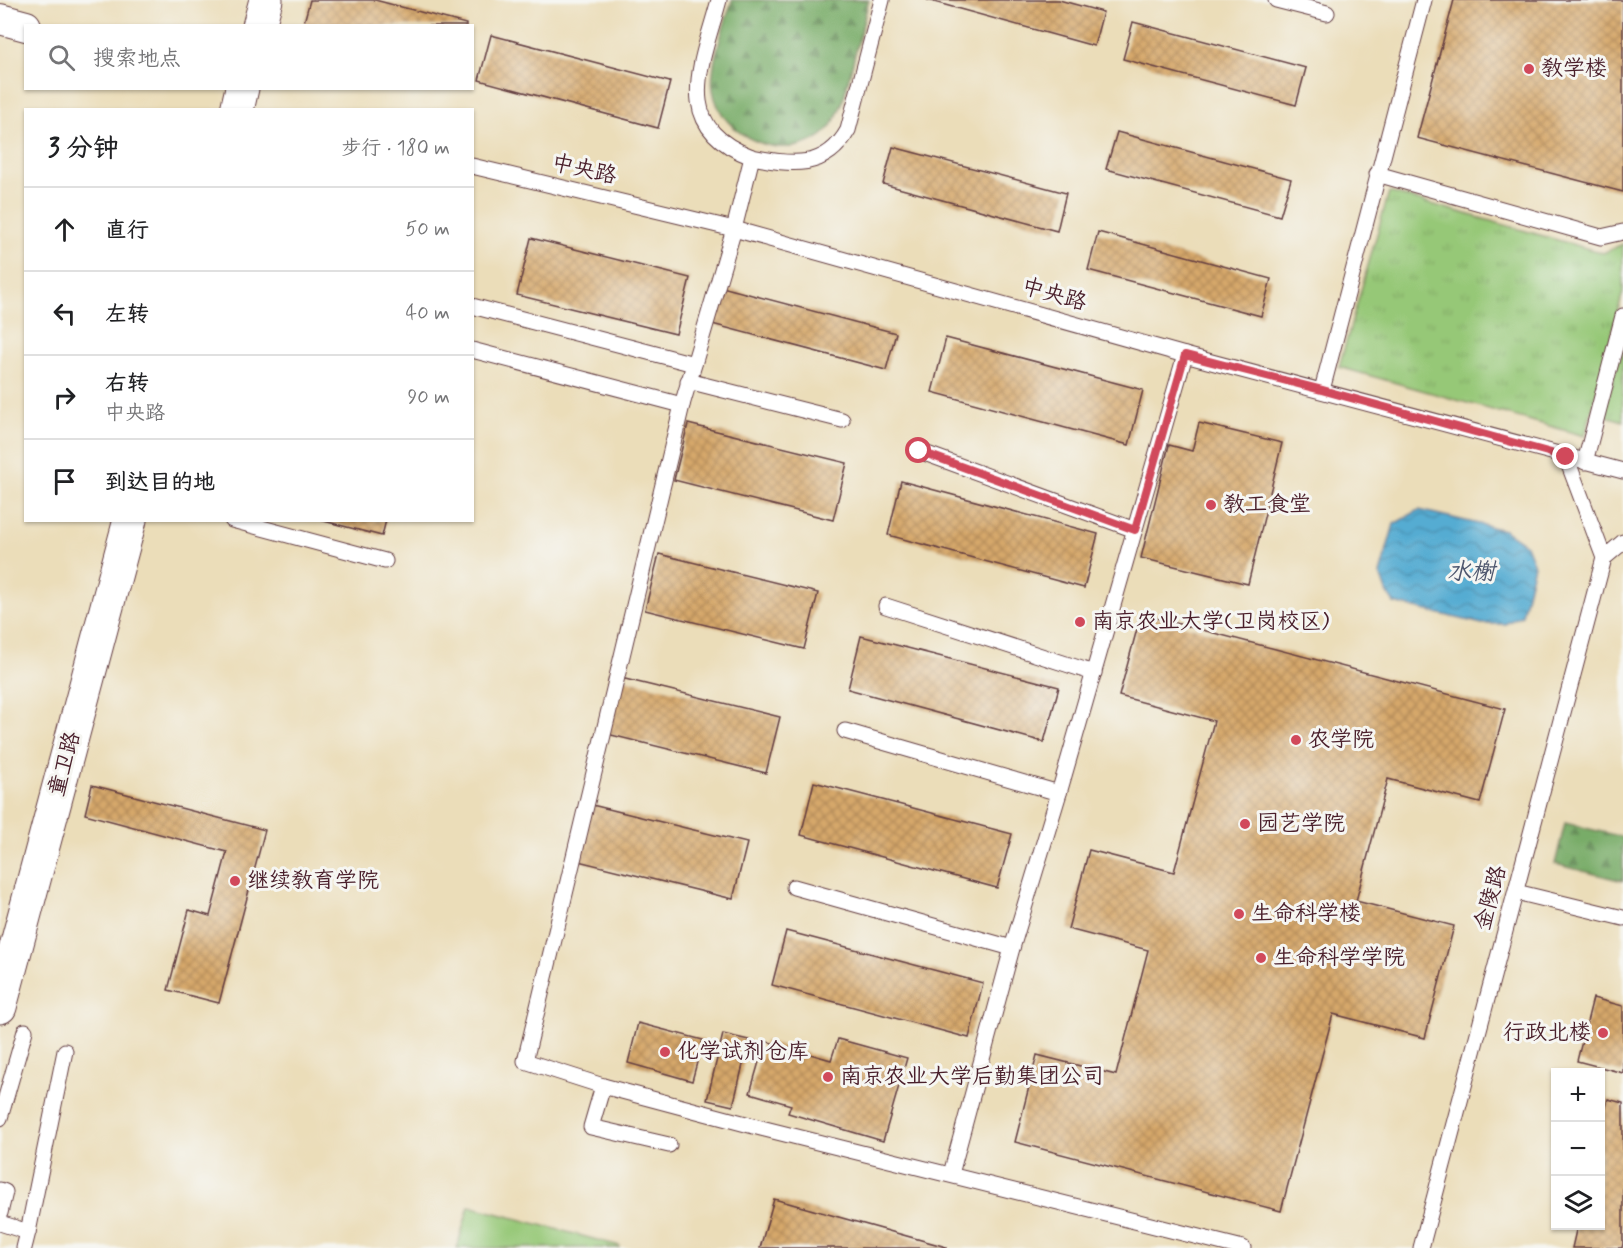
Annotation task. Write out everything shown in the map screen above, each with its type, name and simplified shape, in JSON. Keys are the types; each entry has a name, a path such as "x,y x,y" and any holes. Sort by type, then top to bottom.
{"street":[{"path":"260,24 266,0"},
{"path":"0,19 24,25"},
{"path":"238,108 243,90"},
{"name":"童卫路","path":"0,1007 129,522"}],"lane":[{"path":"719,0 699,79 698,102 707,126 715,137 737,152 789,164 819,158 840,143 848,130 882,0"},
{"path":"1276,0 1327,13"},
{"path":"1322,390 1424,0"},
{"path":"245,90 254,108"},
{"path":"752,157 734,229 688,381 525,1061 603,1086 761,1128 1243,1248"},
{"name":"中央路","path":"474,166 734,229 1185,355 1623,471"},
{"path":"1377,174 1601,237 1623,232"},
{"path":"474,307 694,364"},
{"path":"1585,462 1623,316"},
{"path":"474,351 682,405"},
{"path":"951,1174 1012,948 1185,355"},
{"path":"688,381 842,420"},
{"path":"919,451 1135,530"},
{"path":"1566,457 1604,558 1623,542"},
{"path":"239,522 385,561"},
{"name":"金陵路","path":"1421,1248 1604,558"},
{"path":"886,606 1094,673"},
{"path":"845,731 1059,793"},
{"path":"794,887 1012,948"},
{"path":"1516,892 1623,918"},
{"path":"0,1118 25,1031"},
{"path":"24,1248 65,1051"},
{"path":"603,1086 591,1126 669,1145"},
{"path":"0,1190 5,1191 0,1214"},
{"path":"0,1223 28,1232"}],"green space":[{"path":"732,0 869,0 843,101 832,124 821,136 806,144 789,147 772,146 740,133 727,121 718,107 712,80 718,45"},
{"path":"1389,192 1603,253 1623,244 1623,292 1585,436 1339,367"},
{"path":"1623,342 1623,421 1603,415"},
{"path":"1565,823 1623,837 1623,881 1555,864"},
{"path":"469,1206 620,1246 619,1248 457,1248"}],"water":[{"name":"水榭","path":"1419,510 1504,530 1526,545 1534,565 1522,615 1505,624 1482,624 1394,603 1386,591 1380,574 1394,524"}],"building":[{"path":"310,0 375,0 466,24 304,24"},
{"path":"927,0 1059,0 1103,12 1094,46"},
{"name":"教学楼","path":"1454,0 1623,0 1623,192 1417,138"},
{"path":"1133,22 1306,68 1296,105 1123,59"},
{"path":"491,35 670,82 658,128 479,80"},
{"path":"1117,132 1291,179 1280,216 1106,169"},
{"path":"893,147 1066,193 1057,231 883,184"},
{"path":"1098,232 1271,279 1261,316 1088,270"},
{"path":"531,238 690,278 676,334 517,295"},
{"path":"722,287 896,333 886,370 712,324"},
{"path":"946,338 1143,390 1129,445 932,392"},
{"name":"教工食堂","path":"1199,423 1282,443 1248,584 1141,558 1169,445 1192,451"},
{"path":"688,424 847,463 833,520 674,480"},
{"path":"901,481 1098,534 1084,588 888,535"},
{"path":"328,522 386,522 382,536"},
{"path":"659,554 818,593 804,649 645,610"},
{"name":"生命科学楼","path":"1141,614 1505,709 1480,803 1388,779 1356,901 1454,926 1425,1038 1333,1014 1281,1211 1015,1142 1037,1055 1116,1075 1148,950 1068,929 1089,850 1174,872 1214,721 1119,696"},
{"path":"861,636 1059,687 1044,742 848,689"},
{"path":"621,678 780,717 766,773 607,734"},
{"path":"814,782 1012,834 997,888 801,835"},
{"name":"继续教育学院","path":"92,785 265,830 219,1003 168,990 189,910 210,916 227,852 85,814"},
{"path":"588,804 747,843 733,899 574,860"},
{"path":"786,931 983,983 969,1038 772,985"},
{"name":"行政北楼","path":"1593,998 1623,1006 1623,1073 1577,1061"},
{"name":"化学试剂仓库","path":"638,1023 703,1040 692,1081 628,1063"},
{"path":"723,1034 749,1040 733,1106 707,1100"},
{"name":"南京农业大学后勤集团公司","path":"838,1039 907,1058 883,1141 788,1113 791,1105 750,1093 765,1041 831,1060"},
{"path":"1608,1099 1623,1103 1623,1244 1622,1248 1572,1248 1576,1230 1605,1230 1605,1110"},
{"path":"774,1199 946,1247 760,1248"}],"place":[{"name":"教学楼","path":"1529,69"},
{"name":"教工食堂","path":"1211,505"},
{"name":"南京农业大学(卫岗校区)","path":"1080,622"},
{"name":"农学院","path":"1296,740"},
{"name":"园艺学院","path":"1245,824"},
{"name":"继续教育学院","path":"235,881"},
{"name":"生命科学楼","path":"1239,914"},
{"name":"生命科学学院","path":"1261,958"},
{"name":"行政北楼","path":"1603,1033"},
{"name":"化学试剂仓库","path":"665,1052"},
{"name":"南京农业大学后勤集团公司","path":"828,1077"}],"route":[{"path":"919,451 1135,530 1185,355 1566,457"}]}
